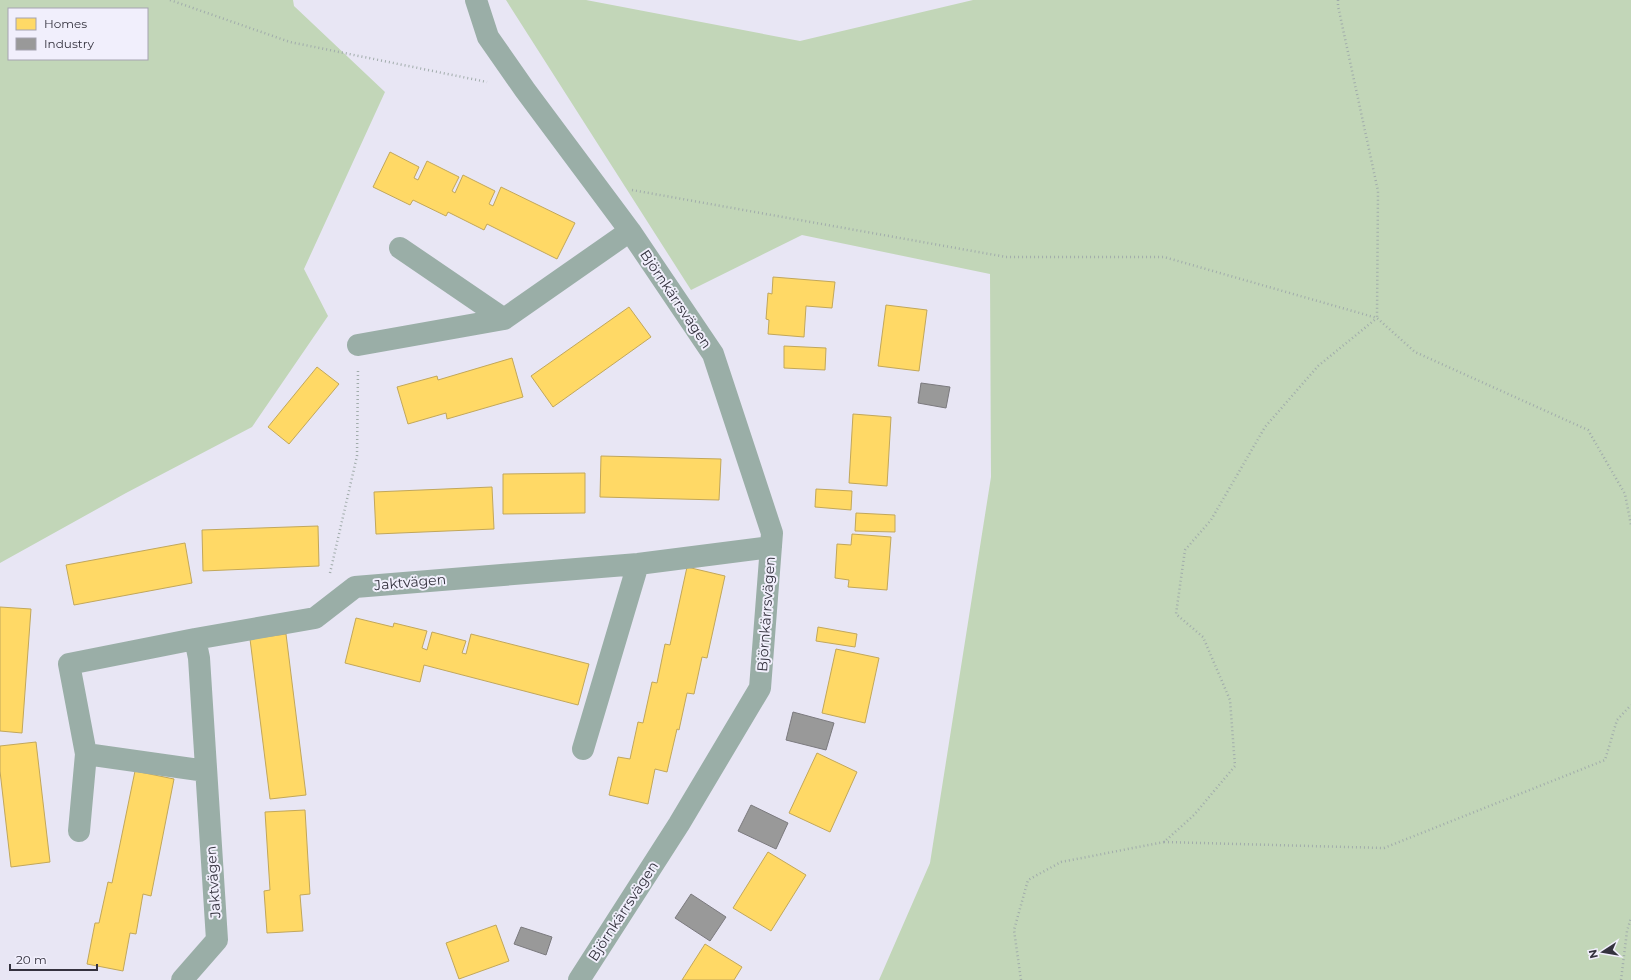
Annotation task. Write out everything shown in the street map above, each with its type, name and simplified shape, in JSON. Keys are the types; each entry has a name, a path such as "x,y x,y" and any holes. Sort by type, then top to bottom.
{"street":[{"name":"Björnkärrsvägen","path":"476,0 488,37 525,90 630,231 713,354 772,533 760,688 679,824 579,980"},
{"path":"358,344 504,319 630,231"},
{"path":"400,248 504,319"},
{"name":"Jaktvägen","path":"79,831 86,754 69,664 195,638 315,618 355,587 638,564 771,547"},
{"path":"583,749 638,564"},
{"name":"Jaktvägen","path":"182,980 217,940 199,658 195,638"},
{"path":"86,754 206,771"}],"path":[{"path":"170,0 290,42 525,90"},
{"path":"1338,0 1338,6 1378,191 1377,318"},
{"path":"595,184 1006,257 1164,257 1377,318 1415,352 1588,430 1625,494 1631,525"},
{"path":"1164,842 1194,815 1235,766 1230,700 1203,636 1176,614 1185,550 1211,520 1265,427 1318,366 1377,318"},
{"path":"334,604 330,569 357,456 358,344"},
{"path":"1022,980 1014,930 1028,880 1062,862 1164,842 1384,848 1605,760 1617,720 1631,705"},
{"path":"1621,980 1627,931 1631,918"}],"green space":[{"path":"0,0 293,0 294,6 385,92 304,269 328,316 252,427 126,493 0,563"},
{"path":"506,0 586,0 800,41 973,0 1631,0 1631,980 879,980 930,863 991,477 990,274 802,235 691,290"}],"building: Homes":[{"path":"390,152 419,167 414,178 418,180 427,161 459,177 452,191 455,193 463,175 495,191 489,204 493,206 501,187 575,223 557,259 487,224 484,230 448,212 446,216 413,200 410,205 373,187"},
{"path":"773,277 835,282 832,308 806,306 804,337 768,334 769,320 766,319 768,293 772,294"},
{"path":"886,305 927,310 919,371 878,366"},
{"path":"629,307 651,337 553,407 531,376"},
{"path":"784,346 826,348 825,370 784,368"},
{"path":"512,358 523,397 447,419 446,413 408,424 397,387 437,376 438,380"},
{"path":"317,367 339,384 289,444 268,427"},
{"path":"853,414 891,417 887,486 849,483"},
{"path":"601,456 721,459 719,500 600,497"},
{"path":"585,473 585,513 503,514 503,474"},
{"path":"492,487 494,529 376,534 374,492"},
{"path":"816,489 852,491 851,510 815,507"},
{"path":"856,513 895,515 895,532 855,531"},
{"path":"318,526 319,566 203,571 202,530"},
{"path":"852,534 891,537 887,590 848,587 849,580 835,578 837,544 851,545"},
{"path":"185,543 192,583 74,605 66,565"},
{"path":"687,567 725,576 707,658 702,657 694,694 687,693 679,730 677,729 667,772 655,769 648,804 609,795 618,757 630,759 638,722 643,723 652,682 657,683 665,644 670,645"},
{"path":"0,607 31,609 22,733 0,731"},
{"path":"356,618 393,627 394,623 427,631 422,648 427,650 432,632 466,641 462,653 466,654 471,634 589,664 578,705 424,665 420,682 345,663"},
{"path":"818,627 857,634 855,647 816,641"},
{"path":"286,634 306,795 270,799 250,639"},
{"path":"836,649 879,658 865,723 822,713"},
{"path":"36,742 50,862 11,867 0,771 0,746"},
{"path":"817,753 857,772 830,832 789,813"},
{"path":"135,771 174,779 151,896 143,894 136,934 130,933 123,971 87,964 95,923 99,923 108,882 112,883"},
{"path":"305,810 310,894 300,895 303,931 267,933 264,891 270,890 265,812"},
{"path":"768,852 806,875 771,931 733,908"},
{"path":"496,925 509,961 459,979 446,943"},
{"path":"705,944 742,967 734,980 682,980"}],"building: Industry":[{"path":"921,383 950,387 946,408 918,403"},
{"path":"793,712 834,723 826,750 786,740"},
{"path":"751,805 788,823 776,849 738,831"},
{"path":"691,894 726,917 710,941 675,918"},
{"path":"521,927 552,937 546,955 514,944"}]}
